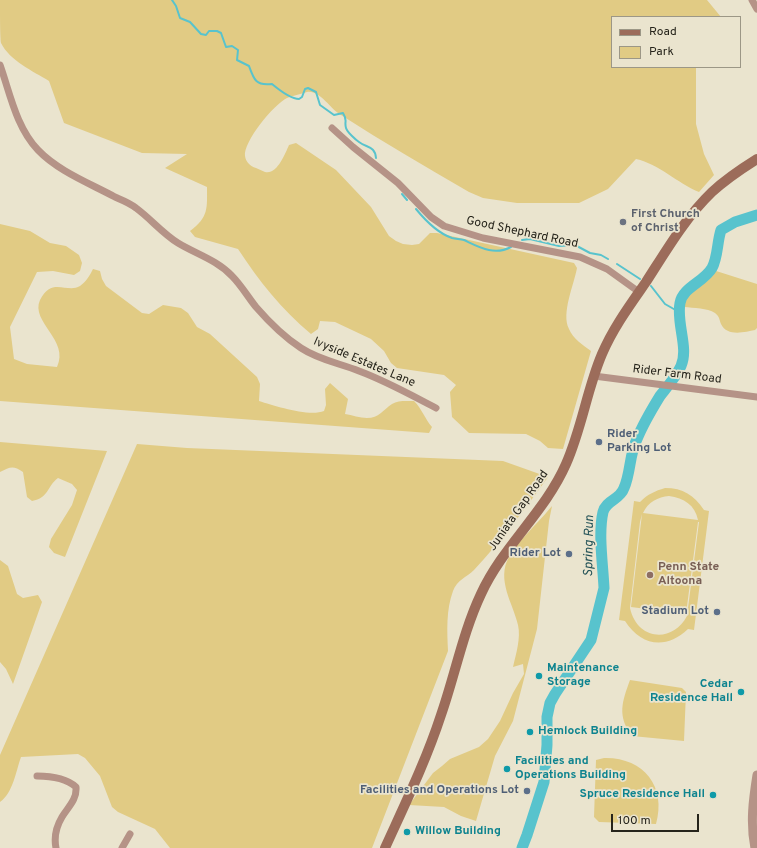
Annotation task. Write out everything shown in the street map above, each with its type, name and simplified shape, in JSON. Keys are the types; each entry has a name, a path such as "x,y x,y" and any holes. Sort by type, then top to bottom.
{"main road":[{"name":"Juniata Gap Road","path":"386,848 439,722 471,618 481,594 498,564 541,506 561,475 571,451 594,376 610,338 673,240 696,208 726,180 757,159"}],"street":[{"path":"752,0 757,9"},
{"name":"Ivyside Estates Lane","path":"0,64 10,96 24,130 37,149 47,159 65,171 134,206 161,231 178,243 225,269 233,276 256,307 286,336 301,348 323,360 358,370 436,408"},
{"name":"Good Shephard Road","path":"332,128 353,147 398,182 431,217 444,226 483,238 580,257 607,269 639,292"},
{"name":"Rider Farm Road","path":"594,376 757,397"},
{"path":"755,848 752,816 757,775"},
{"path":"37,776 47,776 70,782 76,787 76,794 57,828 55,839 56,848"},
{"path":"122,848 130,834"}],"green space":[{"path":"0,0 707,0 720,16 611,16 611,68 696,68 696,124 704,154 714,175 699,192 683,184 660,169 644,161 636,159 608,189 579,203 517,203 483,198 469,192 357,125 337,112 325,100 312,92 287,98 267,115 249,142 245,156 247,162 265,172 269,172 280,163 289,145 296,143 336,170 371,207 389,236 396,241 403,244 419,244 430,233 437,233 574,263 577,268 567,307 567,322 573,336 578,342 591,351 563,449 548,448 540,441 526,434 469,433 452,417 450,392 456,385 444,375 397,368 391,363 384,351 371,339 335,322 320,321 318,329 311,334 290,315 254,272 238,249 195,237 190,231 201,221 206,212 207,187 165,168 187,154 142,153 64,123 49,81 10,55 1,43"},
{"path":"0,224 30,231 50,243 66,246 79,255 82,263 80,271 74,275 53,271 37,272 10,327 14,359 27,364 57,367 60,357 58,348 55,340 40,316 38,308 40,300 49,289 55,287 75,288 80,286 93,269 100,271 106,286 142,313 149,314 163,305 181,308 188,313 197,327 210,334 257,377 260,384 259,401 301,412 310,413 324,411 326,405 325,389 330,383 348,399 345,414 362,418 371,418 375,417 394,403 414,401 432,427 429,433 0,401"},
{"path":"713,270 757,284 757,328 755,330 736,333 727,331 721,324 719,317 712,311 684,307 682,300 696,282 708,272"},
{"path":"0,442 107,451 65,557 54,553 49,547 51,539 72,505 77,490 72,484 58,478 54,481 45,495 32,501 27,497 23,472 17,468 12,468 0,472"},
{"path":"137,444 187,448 503,461 548,477 494,548 474,570 460,581 453,591 448,613 448,651 372,848 170,848 155,829 118,812 112,807 100,776 85,758 78,754 21,757 11,787 0,802 0,755"},
{"path":"665,488 677,489 688,493 704,510 709,511 694,630 688,629 680,636 671,640 654,642 638,636 625,621 619,620 634,501 640,502 649,495","holes":["669,496 679,498 688,503 697,515 698,520 643,513 645,509 654,501","642,514 631,607 686,614 699,522 687,616 681,625 673,631 664,634 647,632 640,627 634,619 630,608"]},
{"path":"552,506 537,629 513,721 495,756 476,821 461,816 444,807 409,805 433,773 450,759 479,747 488,739 500,721 524,674 523,664 513,667 518,646 519,630 505,583 505,566 518,544"},
{"path":"0,560 8,566 17,594 23,598 38,595 42,602 13,684 6,669 0,662"},
{"path":"630,680 682,688 686,692 684,741 632,736 624,722 622,709"},
{"path":"604,758 618,759 630,763 640,768 649,776 655,786 658,798 659,810 656,824 599,822 594,817 596,760"}],"waterway":[{"path":"172,0 176,6 180,18 190,22 201,34 206,35 209,31 217,31 221,33 226,47 232,46 238,50 237,60 249,66 252,75 259,83 272,84 296,99 302,97 305,89 308,88 316,92 320,105 334,115 343,113 348,132 359,142 372,149 376,158"},
{"path":"402,194 407,200"},
{"path":"416,209 436,230 447,236 464,240 487,250 499,251 511,247"},
{"name":"Spring Run","path":"522,848 544,782 547,745 547,717 550,703 591,640 604,588 601,540 603,512 607,505 622,492 628,476 634,445 639,433 660,396 681,366 684,351 679,311 682,297 712,268 721,230 735,222 757,215"},
{"path":"522,240 530,239 559,246 575,245 590,253 601,255 608,259"},
{"path":"617,264 640,279"},
{"path":"651,286 665,304 679,312"}],"place":[{"name":"First Church of Christ","path":"623,222"},
{"name":"Rider Parking Lot","path":"599,442"},
{"name":"Rider Lot","path":"569,554"},
{"name":"Penn State Altoona","path":"650,575"},
{"name":"Stadium Lot","path":"717,612"},
{"name":"Maintenance Storage","path":"539,676"},
{"name":"Cedar Residence Hall","path":"741,692"},
{"name":"Hemlock Building","path":"530,732"},
{"name":"Facilities and Operations Building","path":"507,769"},
{"name":"Facilities and Operations Lot","path":"527,791"},
{"name":"Spruce Residence Hall","path":"713,795"},
{"name":"Willow Building","path":"407,832"}]}
